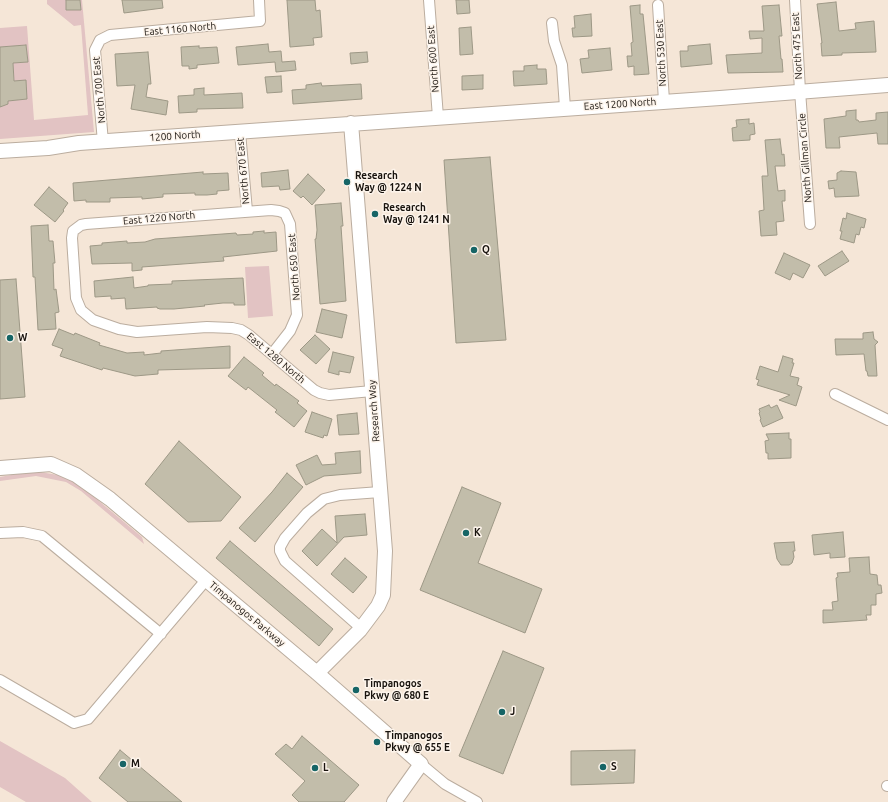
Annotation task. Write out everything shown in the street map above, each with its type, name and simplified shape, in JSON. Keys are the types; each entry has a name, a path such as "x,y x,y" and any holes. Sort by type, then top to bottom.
{"street":[{"name":"East 1160 North","path":"100,40 110,35 260,21 259,0"},
{"name":"North 600 East","path":"429,0 438,117"},
{"name":"North 475 East","path":"795,0 800,91"},
{"name":"North 530 East","path":"658,5 664,101"},
{"path":"552,23 554,41 562,65 565,108"},
{"name":"North 700 East","path":"100,40 95,50 103,142"},
{"name":"East 1200 North","path":"351,124 888,85"},
{"name":"North Gillman Circle","path":"800,91 810,224"},
{"name":"1200 North","path":"0,151 351,124"},
{"name":"Research Way","path":"317,673 361,628 378,606 383,595 385,552 351,124"},
{"name":"North 670 East","path":"240,132 246,211"},
{"name":"East 1220 North","path":"84,314 80,310 76,298 72,238 73,231 81,225 246,211"},
{"name":"North 650 East","path":"246,211 279,211 285,214 290,224 297,315 290,331 272,354"},
{"name":"East 1280 North","path":"84,314 93,320 129,331 141,332 224,327 241,330 249,335 314,390 320,393 329,395 372,392"},
{"path":"835,394 888,420"},
{"name":"Timpanogos Parkway","path":"0,468 51,464 76,475 110,499 317,673 445,784 477,802"},
{"path":"361,628 285,560 280,548 285,538 307,513 324,499 340,495 380,492"},
{"path":"0,533 23,532 42,536 161,634"},
{"path":"0,680 74,723 88,719 206,580"},
{"path":"394,802 421,764"}],"shaded area":[{"path":"47,0 82,0 94,132 0,139 0,107 8,104 8,101 27,99 26,81 14,81 13,63 28,62 26,45 0,47 0,28 27,26 34,120 88,115 81,25 74,26 47,4"},
{"path":"269,266 273,316 248,318 245,267"},
{"path":"28,472 58,475 70,479 81,486 142,537 144,544 81,491 66,482 36,476 0,481 0,477"},
{"path":"0,741 65,778 92,802 26,802 0,787"}],"building":[{"path":"66,0 80,0 81,10 66,10"},
{"path":"122,0 162,0 163,8 124,13"},
{"path":"287,0 315,0 316,11 320,10 322,37 313,38 314,45 290,47"},
{"path":"456,0 469,0 470,13 457,14"},
{"path":"836,2 839,31 856,29 855,23 874,21 876,52 842,53 842,55 822,56 822,43 817,4"},
{"path":"640,5 640,14 643,14 649,74 634,75 634,66 628,67 627,56 632,56 631,43 633,42 630,6"},
{"path":"779,5 782,36 779,36 783,72 728,73 726,55 762,53 762,38 750,39 749,31 764,31 762,6"},
{"path":"591,14 592,36 573,37 572,28 575,28 574,16"},
{"path":"471,27 473,54 460,55 459,28"},
{"path":"268,44 269,52 281,51 282,62 295,61 296,70 276,72 275,62 238,65 236,47"},
{"path":"710,44 712,64 681,67 680,51 688,51 688,46"},
{"path":"26,45 28,62 13,63 14,81 26,80 27,99 8,101 8,104 0,107 0,47"},
{"path":"199,46 199,48 217,47 219,63 197,65 197,68 189,69 189,66 182,66 181,47"},
{"path":"610,48 612,70 582,73 580,59 589,58 588,50"},
{"path":"148,52 151,84 148,84 146,97 168,101 166,115 131,109 135,85 117,86 115,54"},
{"path":"367,52 368,62 351,64 350,53"},
{"path":"537,65 537,69 546,69 547,84 514,86 513,71 524,71 524,66"},
{"path":"483,75 483,89 462,90 462,76"},
{"path":"281,76 282,92 267,93 265,77"},
{"path":"321,83 322,86 361,84 362,99 293,104 292,90 306,89 306,85"},
{"path":"204,88 204,95 242,93 243,108 197,109 197,112 179,113 178,96 194,95 194,89"},
{"path":"856,110 856,120 859,122 876,120 876,113 888,112 888,144 878,144 877,133 839,137 840,148 826,148 824,119 846,116 846,111"},
{"path":"749,119 749,124 754,123 755,134 750,135 750,140 733,141 732,128 737,127 736,120"},
{"path":"780,139 782,155 784,154 785,166 775,166 778,191 785,190 785,201 782,201 784,221 776,222 777,235 761,236 759,211 764,210 762,176 768,176 765,140"},
{"name":"Q","path":"490,157 506,340 456,343 444,160"},
{"path":"288,170 290,189 280,190 279,186 262,187 261,173"},
{"path":"841,171 856,172 859,196 835,197 834,188 829,189 828,181 837,180 837,173"},
{"path":"203,172 203,174 228,173 229,190 217,191 217,194 207,195 195,195 195,193 163,194 163,197 142,199 142,197 110,198 110,202 86,202 86,200 74,201 73,183"},
{"path":"308,174 325,190 312,205 303,196 301,198 293,191"},
{"path":"49,187 68,203 63,210 64,211 55,222 34,205"},
{"path":"341,203 346,301 320,304 315,239 317,230 315,205"},
{"path":"847,213 866,219 864,228 861,227 859,235 856,234 854,243 840,239 843,218 846,219"},
{"path":"48,225 49,241 53,241 55,263 53,263 54,290 56,289 59,312 55,313 56,329 38,330 35,277 33,277 31,226"},
{"path":"264,231 264,233 276,232 277,251 223,257 224,261 142,267 142,270 132,271 132,263 92,264 90,246 102,245 102,243 127,241 127,243 145,242 155,239 236,233 237,235 253,234 253,232"},
{"path":"842,251 849,261 825,276 818,266"},
{"path":"784,253 810,265 803,278 793,273 790,280 775,273"},
{"path":"133,277 134,288 148,285 172,284 172,281 243,278 245,305 223,303 174,309 160,309 157,307 126,309 125,298 111,299 111,296 95,297 94,281"},
{"name":"W","path":"16,279 25,397 0,399 0,280"},
{"path":"322,309 347,315 342,338 316,332"},
{"path":"59,329 74,335 75,333 100,343 99,345 127,353 144,352 144,355 161,353 161,351 230,346 230,368 158,370 158,374 135,376 103,368 102,370 60,356 63,349 52,345"},
{"path":"873,332 874,339 878,342 875,345 877,376 868,376 864,354 836,355 835,339 863,339 863,333"},
{"path":"315,335 330,349 316,364 300,350"},
{"path":"333,352 354,357 350,373 339,371 339,375 328,372"},
{"path":"783,356 793,359 792,363 794,363 790,376 799,378 797,385 802,387 796,406 779,400 790,395 757,385 759,380 756,379 760,366 778,372"},
{"path":"244,357 264,373 262,375 275,386 276,384 299,401 297,403 307,411 294,427 275,412 277,410 248,387 246,390 228,376"},
{"path":"769,405 771,408 777,405 783,418 763,427 760,420 759,409"},
{"path":"312,412 332,419 327,436 324,435 323,438 305,432"},
{"path":"357,413 359,434 339,435 337,415"},
{"path":"789,433 789,439 791,439 791,458 768,459 765,441 769,440 766,434"},
{"path":"179,441 241,497 221,521 188,522 145,484"},
{"path":"360,451 361,473 324,476 306,485 296,465 317,455 322,465 336,464 335,453"},
{"path":"287,473 303,487 255,542 239,528"},
{"name":"K","path":"462,487 501,503 478,563 542,589 525,633 420,590"},
{"path":"365,514 367,535 344,537 317,566 302,551 322,529 337,543 335,516"},
{"path":"843,532 845,557 830,558 830,553 814,555 812,535"},
{"path":"230,541 333,629 319,646 216,558"},
{"path":"794,542 795,551 793,551 794,557 792,563 789,565 781,565 777,559 774,543"},
{"path":"869,557 870,574 877,575 878,585 881,585 882,593 876,594 876,605 871,605 871,615 866,615 867,620 823,623 823,610 833,610 832,602 838,601 837,573 850,572 849,558"},
{"path":"345,558 367,577 353,593 331,574"},
{"name":"J","path":"503,651 544,668 503,774 459,756"},
{"name":"L","path":"302,736 359,785 344,802 299,802 292,795 305,781 275,754 286,744 292,749"},
{"name":"M","path":"120,750 182,802 128,802 99,778"},
{"name":"S","path":"635,750 634,783 571,785 571,751"}],"place":[{"name":"Research Way @ 1224 N","path":"347,182"},
{"name":"Research Way @ 1241 N","path":"375,214"},
{"name":"Q","path":"474,250"},
{"name":"W","path":"10,338"},
{"name":"K","path":"466,533"},
{"name":"Timpanogos Pkwy @ 680 E","path":"356,690"},
{"name":"J","path":"502,712"},
{"name":"Timpanogos Pkwy @ 655 E","path":"377,742"},
{"name":"M","path":"123,764"},
{"name":"S","path":"603,767"},
{"name":"L","path":"315,768"}]}
